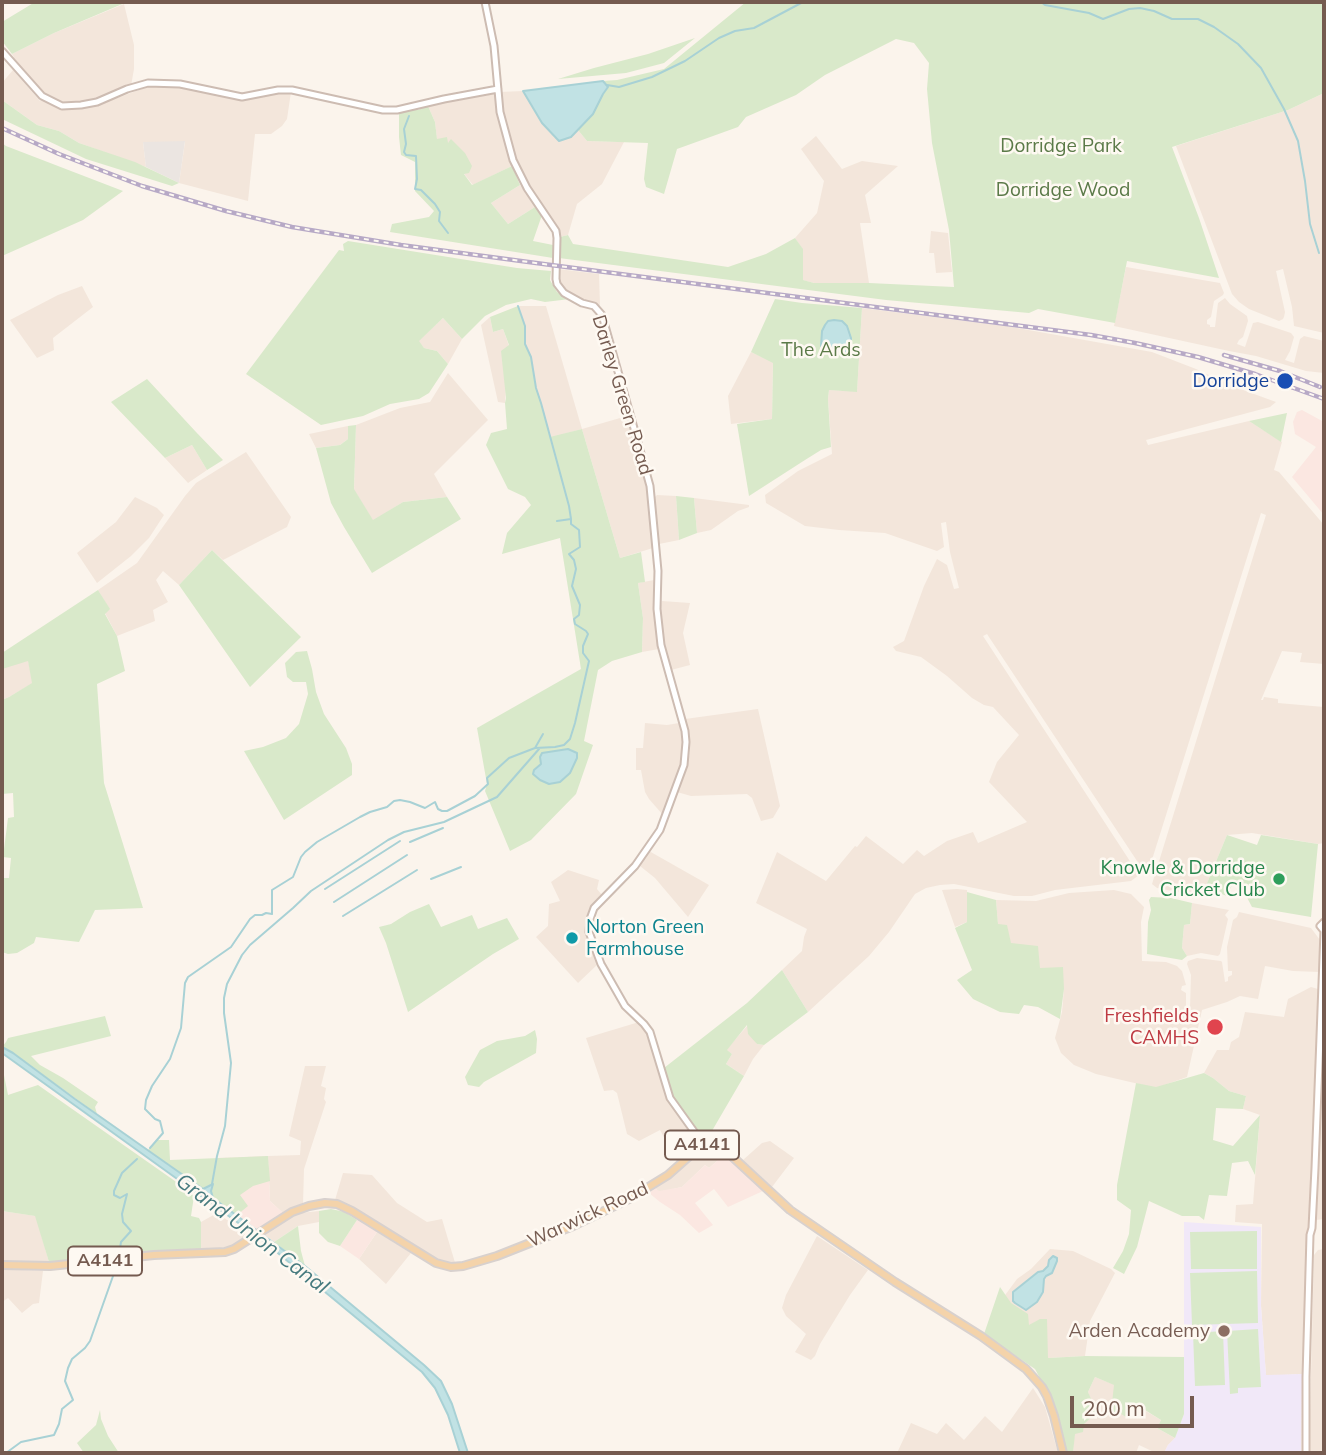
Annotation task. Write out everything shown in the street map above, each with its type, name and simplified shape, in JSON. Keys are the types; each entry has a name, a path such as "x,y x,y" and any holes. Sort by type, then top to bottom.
{"main road":[{"name":"A4141","path":"703,1144 714,1143 723,1148 790,1210 1016,1360 1042,1387 1050,1404 1063,1453"},
{"name":"Warwick Road","path":"2,1265 50,1266 154,1255 207,1254 234,1249 298,1209 331,1203 352,1211 436,1263 450,1267 463,1266 497,1256 573,1226 629,1199 662,1180 703,1144"}],"street":[{"path":"2,51 42,96 62,106 97,102 148,83 180,84 242,97 292,90 383,110 397,110 498,89 494,46 485,2"},
{"name":"Darley Green Road","path":"498,89 500,111 513,160 527,188 557,234 557,284 564,293 594,306 602,315 650,486 658,571 657,609 661,645 685,731 686,750 679,782 660,830 635,866 594,908 589,932 601,964 625,1006 648,1028 670,1098 703,1144"},
{"path":"1306,1453 1310,1235 1324,931 1320,926 1324,922"}],"shaded area":[{"path":"124,4 134,45 131,86 86,101 63,102 41,91 12,54 54,33"},
{"path":"13,70 40,101 66,109 98,105 147,87 180,87 245,100 279,91 291,92 287,119 282,126 271,134 255,134 248,201 179,183 185,142 143,142 146,167 79,143 59,131 37,125 2,100 2,83"},
{"path":"523,91 542,123 559,141 571,137 578,130 587,141 624,142 602,184 577,204 568,235 560,237 555,224 530,189 510,141 500,92"},
{"path":"495,92 512,166 473,185 437,140 435,122 428,106"},
{"path":"1324,93 1324,333 1294,326 1283,269 1276,271 1285,312 1283,319 1279,321 1249,309 1232,294 1176,146 1288,110"},
{"path":"816,136 842,169 862,161 898,166 865,195 871,223 860,223 869,283 814,283 802,280 803,250 795,238 817,213 824,181 801,149"},
{"path":"185,141 179,183 146,167 143,142"},
{"path":"520,185 535,207 508,224 491,203"},
{"path":"931,231 948,233 952,272 936,273 934,253 929,253"},
{"path":"1126,267 1220,283 1224,293 1214,301 1211,317 1207,320 1210,327 1215,327 1218,303 1225,298 1247,316 1243,337 1237,344 1245,347 1253,323 1258,322 1291,333 1294,337 1285,360 1294,363 1300,339 1304,336 1324,341 1324,373 1114,326"},
{"path":"558,269 599,274 600,306 565,289 558,279"},
{"path":"82,286 93,307 53,338 54,350 37,358 10,320 58,295"},
{"path":"518,306 546,306 582,429 550,438 531,358 525,344 525,326"},
{"path":"862,308 1006,326 1152,352 1276,402 1270,407 1146,440 1148,445 1249,421 1282,442 1274,470 1279,472 1324,525 1324,664 1300,662 1302,653 1282,651 1261,700 1264,697 1278,699 1278,703 1324,707 1324,843 1252,833 1227,835 1203,897 1157,888 1152,884 1266,515 1261,513 1150,866 1141,867 987,634 983,636 1139,875 1131,881 1055,890 1032,896 1014,896 954,884 926,888 915,894 869,956 808,1012 782,970 802,951 807,929 756,903 777,852 826,881 866,836 903,864 917,850 924,856 947,841 973,832 978,843 1027,822 989,782 997,762 1019,735 993,707 972,698 921,657 896,651 893,647 904,641 937,559 947,565 954,589 959,588 946,522 941,523 944,547 937,551 885,533 805,526 766,503 765,495 798,471 832,454 829,390 857,391"},
{"path":"490,317 493,332 503,329 509,346 505,403 498,402 481,325"},
{"path":"443,318 462,339 448,364 437,351 424,348 418,341"},
{"path":"751,352 773,362 772,419 731,424 728,396"},
{"path":"448,373 488,420 434,474 447,497 403,502 373,521 354,490 356,425 400,408 430,402"},
{"path":"1302,410 1324,422 1324,515 1292,477 1316,447 1295,434 1293,422 1297,412"},
{"path":"627,416 643,469 653,548 620,558 582,429"},
{"path":"348,426 348,439 340,445 316,448 309,434"},
{"path":"192,445 207,470 188,483 165,458"},
{"path":"246,452 291,517 287,527 223,560 212,550 179,585 163,571 156,580 168,602 153,610 155,621 117,636 105,613 109,609 98,590 137,563 196,483"},
{"path":"657,495 676,496 679,540 659,544 654,498"},
{"path":"135,497 157,508 164,515 149,538 97,583 77,553 116,522"},
{"path":"694,498 749,507 738,511 711,530 697,533"},
{"path":"654,580 659,649 642,652 643,618 638,583"},
{"path":"662,601 690,603 683,633 690,665 671,670 664,643 660,608"},
{"path":"28,660 33,683 2,700 2,668"},
{"path":"758,709 780,806 773,818 761,821 752,798 747,794 691,796 677,792 689,757 690,741 685,719"},
{"path":"645,723 679,723 681,732 683,749 680,765 663,815 645,792 641,770 636,770 636,748 643,748"},
{"path":"649,851 709,885 688,917 655,878 640,866"},
{"path":"568,870 599,880 597,889 602,895 590,908 585,920 585,928 598,964 578,983 536,937 548,926 549,904 560,901 551,882"},
{"path":"942,890 967,890 967,922 955,927"},
{"path":"1114,890 1131,894 1144,907 1141,922 1142,961 1166,962 1182,971 1186,985 1182,986 1181,990 1186,993 1186,1008 1190,1008 1191,975 1188,961 1197,958 1221,961 1225,982 1232,975 1232,971 1228,971 1227,947 1233,920 1239,912 1311,928 1320,940 1319,972 1265,966 1258,999 1240,996 1202,1010 1187,1077 1156,1088 1096,1074 1074,1065 1061,1053 1055,1038 1062,1012 1064,989 1011,943 998,925 996,900 1036,901 1069,893"},
{"path":"1192,903 1229,910 1225,915 1228,919 1218,956 1201,953 1187,956 1182,948 1184,925 1190,924"},
{"path":"1311,987 1318,989 1302,1374 1266,1376 1261,1306 1262,1224 1235,1222 1236,1205 1253,1204 1260,1115 1243,1109 1246,1096 1229,1091 1204,1073 1217,1050 1229,1050 1231,1042 1239,1037 1245,1012 1284,1017 1288,999"},
{"path":"639,1022 648,1033 668,1099 696,1142 678,1164 660,1130 639,1141 627,1134 617,1093 613,1090 604,1091 586,1038"},
{"path":"748,1025 757,1044 764,1045 744,1076 726,1064 732,1054 726,1050"},
{"path":"1324,1050 1324,1219 1316,1220"},
{"path":"305,1066 326,1066 321,1086 326,1088 326,1102 304,1169 303,1205 283,1213 270,1201 268,1156 300,1155 301,1141 289,1136"},
{"path":"770,1141 794,1158 772,1187 743,1160 762,1143"},
{"path":"701,1148 716,1148 724,1155 709,1168 705,1165 682,1187 659,1192 655,1188"},
{"path":"724,1155 763,1191 728,1207 714,1189 695,1203 713,1225 699,1233 680,1215 649,1193 655,1188 659,1191 682,1187 705,1165 709,1168"},
{"path":"268,1156 270,1201 283,1213 256,1229 213,1198 211,1191 218,1158"},
{"path":"343,1173 372,1175 397,1203 427,1222 442,1219 456,1266 436,1260 335,1200"},
{"path":"2,1211 36,1216 49,1262 2,1261"},
{"path":"319,1211 319,1222 298,1226 274,1242 265,1235 288,1218 300,1213"},
{"path":"217,1213 247,1236 231,1246 201,1251 201,1222"},
{"path":"357,1220 377,1232 359,1259 340,1246"},
{"name":"Arden Academy","path":"1184,1222 1261,1227 1261,1306 1266,1375 1302,1374 1301,1453 1164,1453 1175,1438 1184,1414"},
{"path":"377,1232 411,1253 386,1284 359,1259"},
{"path":"817,1236 868,1270 811,1360 795,1352 806,1334 786,1316 782,1308"},
{"path":"1050,1249 1073,1251 1115,1273 1090,1321 1085,1356 1048,1358 997,1306 1017,1279"},
{"path":"1324,1249 1324,1453 1309,1453 1314,1255 1318,1250"},
{"path":"2,1269 43,1271 39,1303 33,1304 22,1313 8,1298 2,1302"},
{"path":"1095,1377 1115,1385 1118,1412 1132,1413 1139,1407 1161,1420 1157,1428 1175,1438 1164,1453 1156,1453 1139,1445 1136,1453 1073,1453 1074,1433 1084,1424 1091,1402 1088,1392"},
{"path":"1033,1388 1045,1407 1058,1453 897,1453 911,1423 937,1434 946,1423 964,1440 985,1416 1002,1432"}],"green space":[{"path":"35,2 127,2 12,54 2,41 2,22"},
{"path":"746,2 1324,2 1324,93 1288,110 1172,147 1219,278 1127,261 1115,323 1038,309 1029,313 886,300 559,258 560,237 568,235 573,244 728,267 766,254 795,238 803,249 803,280 814,283 954,287 949,230 932,143 927,89 929,63 914,43 896,39 825,75 796,95 746,117 738,127 677,149 664,194 646,187 644,179 648,143 587,141 578,130 593,114 608,88 603,81 664,69"},
{"path":"695,38 664,63 626,73 558,79 648,54"},
{"path":"2,100 37,125 59,131 79,143 135,162 179,183 172,186 86,159 2,119"},
{"path":"428,106 435,122 437,139 447,137 448,143 451,139 465,153 472,166 469,173 464,174 472,185 512,166 520,185 491,203 508,224 535,207 542,215 533,241 553,245 553,258 390,232 392,224 429,217 434,211 415,191 415,162 401,155 399,137 399,113"},
{"path":"2,143 123,191 83,220 2,256"},
{"path":"348,241 551,271 550,280 557,292 570,299 545,302 531,299 506,305 485,316 462,339 443,318 419,341 424,348 437,351 448,364 429,393 419,399 390,404 363,416 321,425 246,374 339,250 344,251 343,244"},
{"name":"The Ards","path":"775,299 862,308 857,392 829,390 831,447 821,450 749,496 737,424 772,419 773,363 751,352"},
{"path":"518,306 525,326 525,344 531,357 536,388 550,437 582,429 620,558 641,552 645,582 638,583 643,618 642,652 612,661 598,670 584,741 593,745 576,794 531,840 510,851 485,791 487,784 477,728 581,669 560,538 502,554 507,533 531,505 525,497 508,489 486,445 491,433 507,429 501,351 509,345 503,329 493,332 490,317"},
{"path":"147,379 223,460 207,470 192,445 165,458 111,402"},
{"path":"1287,413 1281,442 1249,421 1254,420"},
{"path":"356,425 354,489 373,520 403,502 447,497 461,519 372,573 331,503 316,448 340,445 348,439 348,426"},
{"path":"676,496 694,498 697,533 679,540"},
{"path":"212,550 301,637 250,687 179,585"},
{"path":"98,590 110,609 105,614 117,636 125,671 97,684 104,783 143,908 95,910 79,942 36,937 34,943 17,953 8,954 2,952 2,878 9,878 11,858 3,857 8,818 14,817 13,793 2,794 2,700 32,683 28,661 2,669 2,653"},
{"path":"307,651 316,692 324,714 346,748 352,764 352,775 284,820 244,751 286,738 299,724 308,694 306,682 293,682 287,677 285,663 296,652"},
{"name":"Knowle & Dorridge Cricket Club","path":"1227,835 1257,845 1261,835 1318,844 1311,917 1252,907 1243,890 1232,885 1227,896 1205,888"},
{"path":"967,892 996,900 998,924 1007,925 1011,943 1038,946 1040,968 1063,967 1064,989 1060,1019 1038,1007 1024,1005 1019,1014 1000,1012 973,999 957,980 972,970 955,928 967,922"},
{"path":"1151,897 1192,903 1190,924 1184,925 1182,948 1187,956 1182,960 1147,954"},
{"path":"429,904 441,927 472,915 478,929 507,918 519,939 408,1012 379,927 391,924"},
{"path":"782,970 808,1012 764,1045 757,1044 748,1034 747,1025 727,1050 732,1054 726,1064 744,1076 709,1136 704,1138 673,1096 664,1068 747,1003"},
{"path":"105,1016 111,1036 31,1056 40,1065 98,1102 95,1107 97,1114 2,1047 8,1038"},
{"path":"535,1030 536,1053 479,1087 468,1085 465,1077 480,1050 497,1041 525,1036"},
{"path":"1204,1073 1229,1091 1246,1096 1243,1109 1216,1108 1213,1140 1233,1146 1260,1115 1255,1175 1248,1161 1232,1163 1227,1196 1209,1195 1204,1220 1199,1216 1182,1216 1149,1201 1137,1247 1124,1274 1113,1268 1129,1234 1131,1210 1117,1200 1117,1185 1136,1083 1156,1087"},
{"path":"4,1075 8,1095 38,1085 194,1196 191,1216 199,1218 201,1222 201,1251 154,1252 49,1262 35,1216 2,1211"},
{"path":"156,1140 169,1140 170,1160 268,1156 270,1181 253,1186 240,1195 248,1206 237,1215 213,1198 213,1183 203,1189 148,1150"},
{"path":"331,1209 345,1212 357,1220 340,1246 328,1242 319,1233 319,1211"},
{"path":"298,1226 301,1251 305,1266 274,1242"},
{"path":"1257,1231 1257,1269 1191,1269 1190,1232"},
{"path":"1257,1271 1258,1323 1192,1325 1190,1273"},
{"path":"1000,1287 1011,1303 1028,1314 1029,1325 1040,1319 1047,1319 1048,1358 1184,1357 1184,1414 1175,1438 1157,1428 1161,1420 1140,1407 1135,1414 1128,1413 1126,1417 1118,1412 1116,1415 1111,1412 1114,1385 1095,1377 1088,1392 1097,1412 1084,1424 1083,1432 1075,1434 1073,1453 1065,1453 1049,1395 1035,1369 984,1334"},
{"path":"1258,1329 1261,1387 1238,1388 1238,1393 1230,1394 1227,1331"},
{"path":"1223,1331 1225,1385 1195,1386 1193,1333"},
{"path":"100,1410 108,1436 119,1453 84,1453 77,1443 96,1425"}],"water":[{"path":"603,81 608,87 593,114 571,137 559,141 542,123 523,91"},
{"path":"828,321 842,321 847,326 851,348 847,353 821,346 822,331"},
{"path":"568,749 577,753 577,758 570,773 560,782 549,784 533,774 541,764 542,753"},
{"path":"2,1047 203,1189 213,1184 213,1198 305,1266 424,1365 441,1381 452,1404 468,1453 460,1453 448,1415 435,1388 422,1372 262,1240 2,1053"},
{"path":"1053,1256 1057,1261 1052,1273 1044,1279 1043,1292 1037,1302 1026,1310 1015,1303 1013,1292 1043,1271"}],"waterway":[{"path":"607,85 619,87 652,77 685,61 719,38 735,31 754,28 803,2"},
{"path":"1041,2 1103,19 1129,9 1140,8 1172,19 1198,19 1238,44 1261,68 1298,141 1310,224 1319,253"},
{"path":"409,116 404,129 404,152 406,155 416,156 415,189 421,190 435,204 440,212 439,221 448,233"},
{"path":"518,306 525,326 525,344 531,357 536,388 569,506 571,519 557,521"},
{"path":"150,1148 163,1133 160,1121 145,1109 146,1100 170,1059 181,1028 185,983 188,977 231,947 255,915 272,914 272,890 293,877 305,852 360,817 387,807 394,801 410,802 425,808 435,802 438,809 447,811 475,796 488,784 487,778 509,758 535,748 564,745 570,739 589,661 583,653 588,634 575,624 574,619 579,615 580,605 572,586 576,569 569,554 580,547 579,530 571,524 571,519"},
{"path":"535,748 543,734"},
{"name":"Grand Union Canal","path":"212,1184 225,1126 231,1063 224,998 227,984 242,955 311,891 388,840 404,832 444,822 497,797 539,749"},
{"path":"410,842 443,828"},
{"path":"325,889 400,841"},
{"path":"334,902 407,855"},
{"path":"431,879 461,867"},
{"path":"343,916 417,870"},
{"path":"119,1256 121,1242 131,1231 123,1222 122,1214 127,1194 120,1198 114,1195 114,1191 122,1173 137,1159"},
{"path":"6,1453 21,1442 54,1435 62,1409 73,1400 65,1381 68,1368 72,1359 90,1341 118,1262"}],"railway":[{"path":"2,128 59,154 142,186 292,227 401,245 1091,335 1198,357 1324,399"},
{"path":"1224,355 1280,371 1320,387"}],"place":[{"name":"Dorridge","path":"1285,381"},
{"name":"Knowle & Dorridge Cricket Club","path":"1279,879"},
{"name":"Norton Green Farmhouse","path":"572,938"},
{"name":"Freshfields CAMHS","path":"1215,1027"},
{"name":"Arden Academy","path":"1224,1331"}],"park label":[{"name":"Dorridge Park","path":"1061,146"},
{"name":"Dorridge Wood","path":"1063,190"}]}
